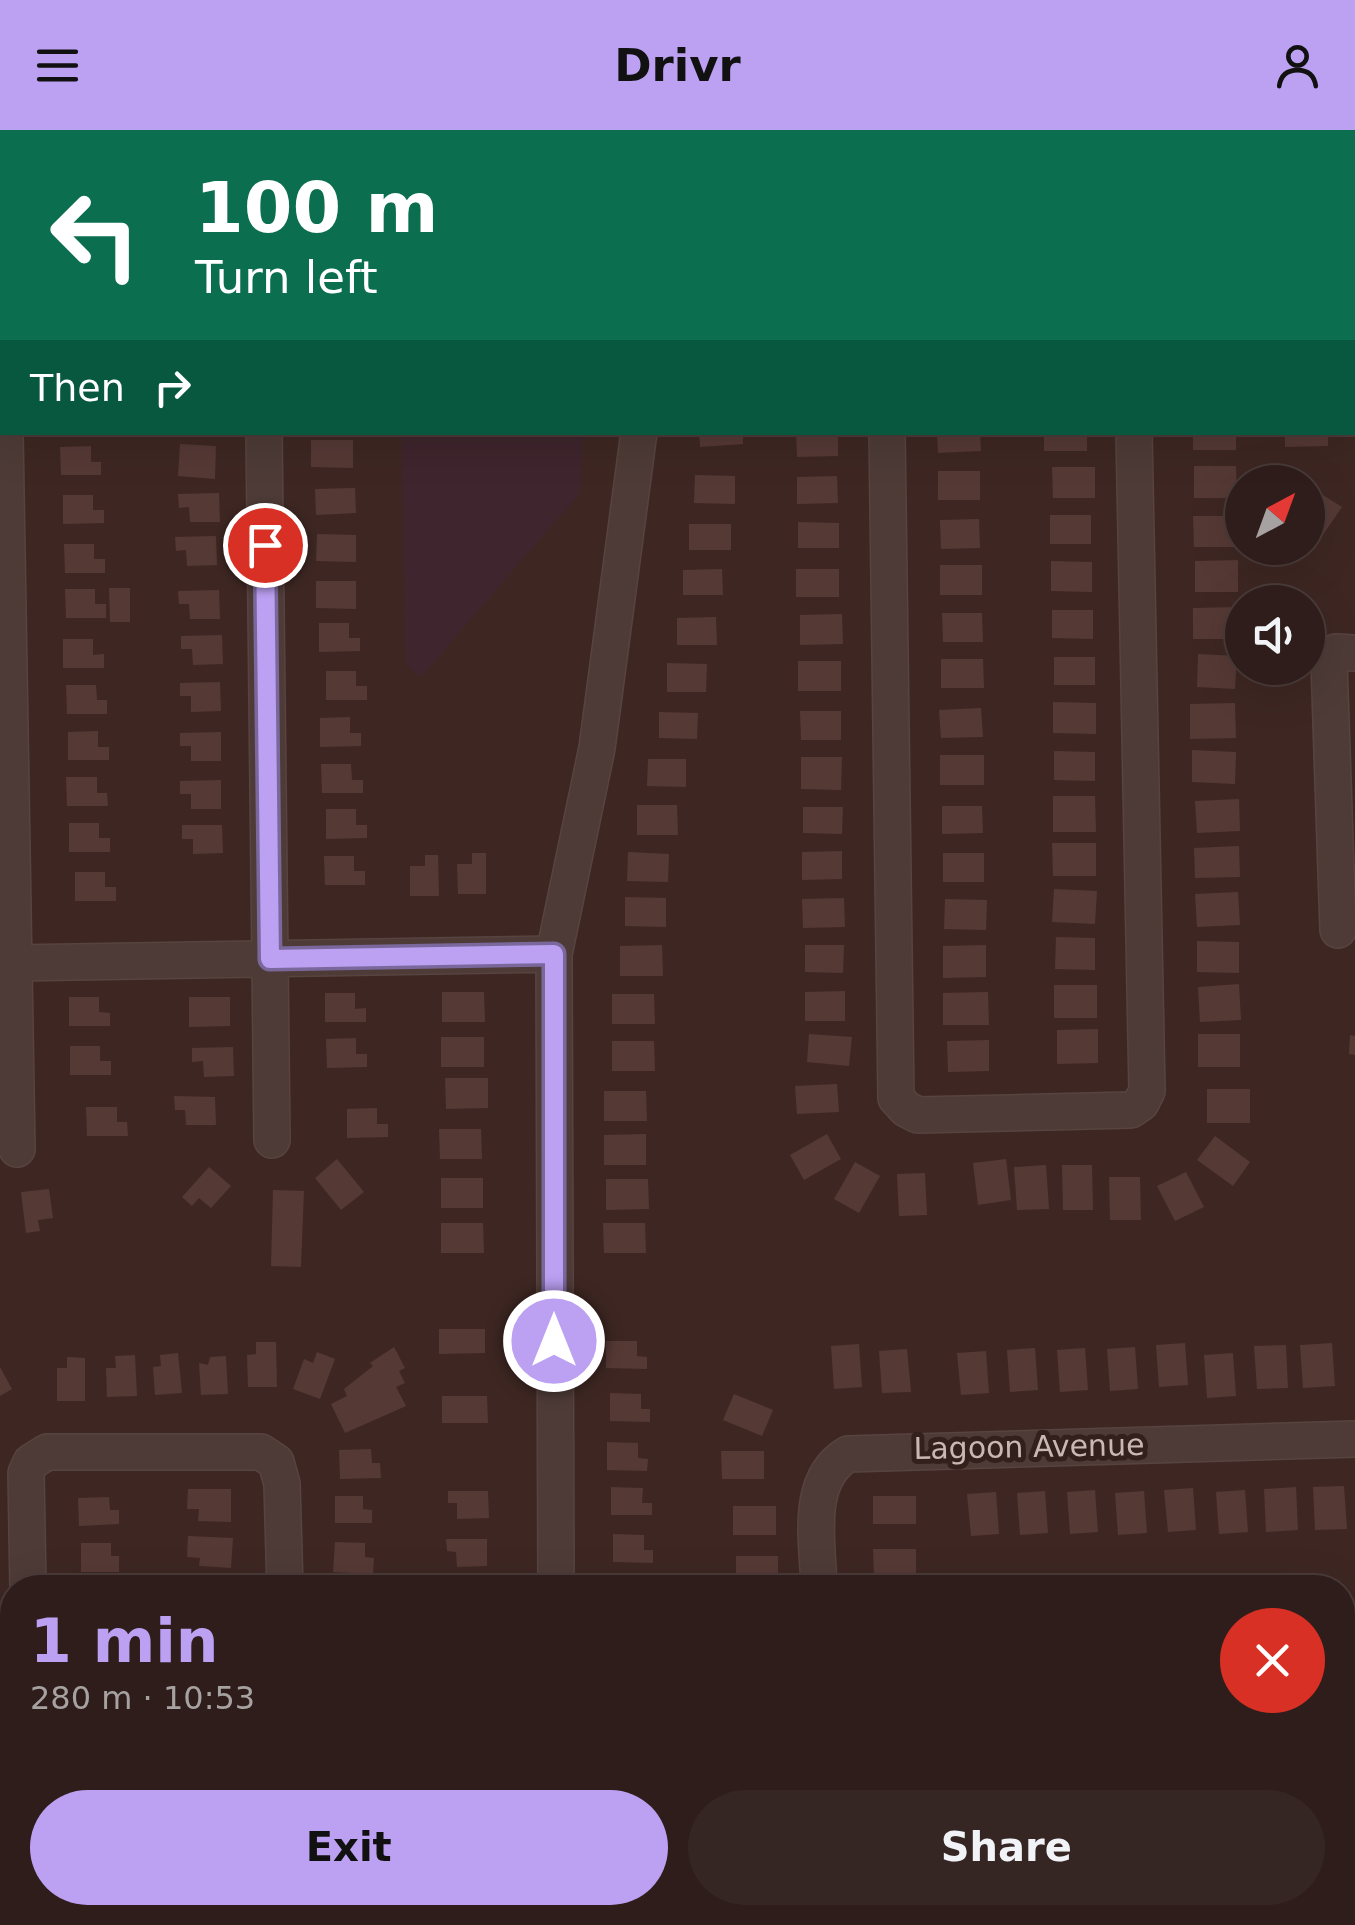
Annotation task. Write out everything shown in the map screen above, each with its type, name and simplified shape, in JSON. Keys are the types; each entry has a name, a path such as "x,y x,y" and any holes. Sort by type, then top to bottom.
{"street":[{"path":"5,435 17,1149"},
{"path":"264,435 272,1140"},
{"path":"556,1575 554,954 598,748 639,435"},
{"path":"887,435 896,1098 906,1110 918,1115 1131,1110 1141,1103 1146,1092 1134,435"},
{"path":"1338,930 1329,662 1336,652 1355,653"},
{"path":"14,963 554,954"},
{"name":"Lagoon Avenue","path":"819,1575 820,1486 833,1462 848,1454 1355,1440"},
{"path":"28,1575 26,1473 31,1462 48,1452 261,1452 276,1462 282,1484 285,1575"}],"shaded area":[{"path":"401,435 583,435 580,493 421,677 406,664"}],"building":[{"path":"699,435 743,435 743,444 700,447"},
{"path":"796,435 838,435 838,456 797,457"},
{"path":"937,435 980,435 981,451 938,453"},
{"path":"1044,435 1087,435 1087,451 1044,451"},
{"path":"1193,435 1236,435 1236,450 1193,450"},
{"path":"1285,435 1328,435 1328,446 1285,447"},
{"path":"311,440 353,440 353,468 311,467"},
{"path":"180,444 216,446 215,479 178,476"},
{"path":"91,446 91,462 101,462 101,475 61,475 60,447"},
{"path":"1194,466 1225,466 1225,498 1194,498"},
{"path":"1052,467 1095,467 1095,498 1053,498"},
{"path":"938,471 980,471 980,500 938,500"},
{"path":"695,475 735,476 735,504 694,503"},
{"path":"837,476 838,503 797,504 797,477"},
{"path":"355,488 356,513 316,515 315,489"},
{"path":"219,493 220,522 190,522 189,507 179,508 178,494"},
{"path":"63,495 93,495 93,510 104,510 104,523 63,524"},
{"path":"1325,496 1342,507 1325,532"},
{"path":"1050,515 1091,515 1091,544 1050,544"},
{"path":"1193,516 1225,516 1225,547 1194,547"},
{"path":"979,519 980,548 941,549 940,520"},
{"path":"798,522 839,523 839,548 798,548"},
{"path":"689,524 731,524 731,550 689,550"},
{"path":"317,534 356,535 356,562 316,561"},
{"path":"216,536 217,565 187,566 186,550 176,551 175,537"},
{"path":"64,544 94,544 94,559 105,559 105,573 65,573"},
{"path":"1225,560 1225,565 1238,565 1238,585 1225,585 1225,592 1195,592 1195,561"},
{"path":"1051,561 1092,562 1092,592 1051,591"},
{"path":"940,565 982,565 982,595 940,595"},
{"path":"722,569 723,595 683,595 683,570"},
{"path":"796,569 839,569 839,597 796,597"},
{"path":"316,581 356,581 356,609 316,608"},
{"path":"109,588 130,588 130,622 110,622"},
{"path":"65,589 95,589 95,604 106,604 106,618 66,618"},
{"path":"219,590 220,619 190,619 189,604 179,604 178,591"},
{"path":"1225,607 1225,639 1193,639 1193,608"},
{"path":"1052,610 1093,610 1093,639 1052,638"},
{"path":"942,613 982,613 983,642 943,642"},
{"path":"842,614 843,644 800,645 800,615"},
{"path":"716,617 717,645 677,645 677,618"},
{"path":"319,623 349,623 349,638 360,638 360,651 319,652"},
{"path":"222,635 223,664 193,665 192,649 181,649 181,636"},
{"path":"63,639 93,639 93,655 104,654 104,668 63,668"},
{"path":"1198,654 1225,655 1225,685 1235,685 1235,689 1197,687"},
{"path":"1054,657 1095,657 1095,685 1054,685"},
{"path":"941,659 983,659 984,688 941,688"},
{"path":"798,661 841,661 841,691 798,691"},
{"path":"667,663 707,664 706,692 667,692"},
{"path":"326,671 356,671 356,686 367,686 367,700 326,700"},
{"path":"220,682 221,711 191,712 191,696 180,696 180,683"},
{"path":"66,685 96,685 97,700 107,700 107,714 67,714"},
{"path":"1053,702 1096,703 1096,734 1053,733"},
{"path":"1235,703 1236,738 1190,739 1190,704"},
{"path":"981,708 983,737 941,738 939,710"},
{"path":"800,711 841,711 841,740 801,740"},
{"path":"659,712 698,713 697,739 659,738"},
{"path":"350,717 350,733 361,733 361,746 320,747 320,718"},
{"path":"98,731 98,747 109,747 109,760 68,760 68,732"},
{"path":"221,732 221,761 191,761 191,746 180,746 180,733"},
{"path":"1192,750 1236,752 1235,784 1192,782"},
{"path":"1054,751 1095,752 1095,781 1054,780"},
{"path":"940,755 984,755 984,785 940,785"},
{"path":"801,757 842,757 841,790 801,789"},
{"path":"648,759 686,759 686,787 647,786"},
{"path":"321,764 351,764 352,780 363,780 363,793 322,793"},
{"path":"66,777 97,777 97,793 107,793 108,806 67,806"},
{"path":"221,780 221,809 191,809 191,794 180,794 180,781"},
{"path":"1053,796 1095,796 1096,832 1053,832"},
{"path":"1239,799 1240,831 1197,833 1195,801"},
{"path":"637,805 677,805 678,835 637,835"},
{"path":"942,806 982,806 983,833 942,834"},
{"path":"803,807 843,807 842,834 803,833"},
{"path":"326,809 356,809 356,825 367,825 367,838 326,839"},
{"path":"69,823 99,823 99,838 110,838 110,852 69,852"},
{"path":"182,825 222,825 223,853 193,854 193,839 182,839"},
{"path":"1052,843 1096,843 1096,876 1053,876"},
{"path":"1239,846 1240,877 1195,878 1194,848"},
{"path":"842,851 842,879 802,880 802,852"},
{"path":"628,852 669,854 668,882 627,881"},
{"path":"472,853 486,853 486,894 458,894 457,864 472,864"},
{"path":"943,853 984,853 984,882 943,882"},
{"path":"425,855 438,855 439,896 410,896 410,866 425,866"},
{"path":"324,856 354,856 354,871 365,871 365,885 325,885"},
{"path":"75,872 105,872 105,887 116,887 116,901 75,901"},
{"path":"1054,889 1097,891 1095,924 1052,922"},
{"path":"1238,892 1240,925 1197,927 1195,894"},
{"path":"625,897 666,898 666,927 625,926"},
{"path":"844,898 845,927 803,928 802,899"},
{"path":"945,899 987,900 986,930 944,929"},
{"path":"1056,937 1095,938 1095,970 1055,969"},
{"path":"1197,941 1239,942 1239,973 1197,972"},
{"path":"662,945 663,976 620,976 620,946"},
{"path":"805,945 844,945 843,973 805,972"},
{"path":"986,945 986,977 943,978 943,946"},
{"path":"1239,984 1241,1020 1200,1022 1198,987"},
{"path":"1054,985 1097,985 1097,1018 1054,1018"},
{"path":"845,991 845,1021 805,1021 805,992"},
{"path":"442,992 484,992 485,1022 442,1022"},
{"path":"988,992 989,1025 943,1025 943,993"},
{"path":"325,993 355,993 355,1009 366,1008 366,1022 325,1022"},
{"path":"612,994 654,994 655,1024 612,1024"},
{"path":"69,997 99,997 99,1012 110,1013 110,1026 69,1026"},
{"path":"189,997 230,997 230,1026 189,1027"},
{"path":"1098,1029 1098,1063 1057,1064 1057,1030"},
{"path":"809,1034 852,1037 849,1066 807,1062"},
{"path":"1198,1034 1240,1034 1240,1067 1198,1067"},
{"path":"1350,1035 1355,1036 1355,1055 1349,1054"},
{"path":"441,1037 484,1037 484,1067 441,1067"},
{"path":"356,1038 356,1054 367,1054 367,1067 327,1068 326,1039"},
{"path":"989,1040 989,1071 948,1072 947,1041"},
{"path":"612,1041 654,1041 655,1071 612,1071"},
{"path":"70,1046 100,1046 100,1061 111,1061 111,1075 70,1075"},
{"path":"233,1047 234,1076 204,1077 203,1061 192,1062 192,1048"},
{"path":"445,1078 488,1078 488,1108 446,1109"},
{"path":"837,1084 839,1112 797,1114 795,1086"},
{"path":"1207,1089 1250,1089 1250,1123 1207,1123"},
{"path":"604,1091 646,1091 647,1121 604,1121"},
{"path":"174,1096 215,1097 216,1125 186,1125 185,1110 175,1110"},
{"path":"86,1107 117,1107 117,1122 127,1122 128,1136 87,1136"},
{"path":"377,1108 377,1124 388,1124 388,1137 347,1138 347,1109"},
{"path":"439,1129 481,1129 482,1159 440,1159"},
{"path":"646,1134 646,1165 604,1165 604,1135"},
{"path":"827,1134 841,1159 804,1180 790,1155"},
{"path":"1215,1136 1250,1162 1233,1186 1197,1160"},
{"path":"337,1159 364,1192 341,1210 315,1178"},
{"path":"1006,1159 1011,1200 978,1205 973,1163"},
{"path":"855,1162 880,1176 859,1213 834,1199"},
{"path":"1046,1165 1049,1209 1017,1210 1014,1167"},
{"path":"1062,1165 1092,1165 1093,1210 1063,1210"},
{"path":"209,1167 231,1186 211,1208 199,1198 192,1206 182,1197"},
{"path":"1186,1172 1204,1207 1175,1221 1157,1186"},
{"path":"925,1173 927,1215 899,1216 897,1174"},
{"path":"1109,1177 1140,1177 1141,1220 1110,1220"},
{"path":"441,1178 483,1178 483,1208 441,1208"},
{"path":"606,1179 648,1179 649,1209 606,1210"},
{"path":"49,1189 53,1218 38,1220 40,1231 26,1233 21,1192"},
{"path":"273,1190 304,1191 301,1267 271,1266"},
{"path":"441,1223 483,1223 484,1253 441,1253"},
{"path":"603,1223 645,1223 646,1253 604,1253"},
{"path":"439,1329 485,1329 485,1353 439,1354"},
{"path":"606,1341 637,1341 637,1356 647,1357 647,1369 606,1368"},
{"path":"256,1342 276,1342 277,1387 248,1387 247,1355 256,1354"},
{"path":"1185,1343 1188,1385 1159,1387 1156,1345"},
{"path":"1332,1343 1335,1386 1303,1388 1300,1345"},
{"path":"859,1344 862,1387 834,1389 831,1346"},
{"path":"1286,1345 1288,1388 1257,1389 1254,1346"},
{"path":"394,1347 405,1368 399,1371 405,1383 396,1387 406,1406 345,1433 331,1404 347,1396 344,1389 373,1366 370,1363"},
{"path":"1135,1347 1138,1389 1110,1391 1107,1349"},
{"path":"1035,1348 1038,1390 1010,1392 1007,1350"},
{"path":"1085,1348 1088,1390 1060,1392 1057,1350"},
{"path":"907,1349 911,1392 882,1393 879,1351"},
{"path":"986,1351 989,1393 961,1395 957,1353"},
{"path":"317,1352 335,1359 320,1399 293,1389 304,1359 313,1363"},
{"path":"178,1353 182,1393 155,1395 153,1367 161,1366 160,1355"},
{"path":"1233,1353 1236,1396 1207,1398 1204,1355"},
{"path":"135,1355 137,1396 107,1397 106,1368 116,1368 115,1356"},
{"path":"226,1356 228,1394 201,1395 199,1363 208,1365 210,1357"},
{"path":"67,1357 85,1358 85,1401 57,1401 57,1368 67,1368"},
{"path":"0,1367 12,1389 0,1396"},
{"path":"610,1393 641,1394 641,1409 650,1409 650,1422 610,1421"},
{"path":"734,1394 773,1410 762,1436 723,1420"},
{"path":"442,1396 487,1396 488,1423 442,1423"},
{"path":"607,1442 638,1443 638,1458 648,1459 647,1471 607,1470"},
{"path":"371,1449 372,1463 380,1463 381,1478 340,1479 339,1450"},
{"path":"721,1451 764,1451 764,1479 722,1479"},
{"path":"1344,1486 1347,1529 1315,1530 1313,1487"},
{"path":"611,1487 643,1488 642,1503 652,1503 652,1515 611,1515"},
{"path":"1296,1487 1298,1530 1266,1532 1264,1489"},
{"path":"1193,1488 1196,1530 1168,1532 1164,1490"},
{"path":"188,1489 231,1489 231,1522 198,1521 199,1509 187,1509"},
{"path":"1095,1490 1098,1532 1070,1534 1067,1492"},
{"path":"1245,1490 1248,1532 1219,1534 1216,1492"},
{"path":"448,1491 488,1491 489,1518 457,1519 457,1503 448,1503"},
{"path":"1045,1491 1048,1533 1020,1535 1017,1493"},
{"path":"1144,1491 1147,1533 1118,1535 1115,1493"},
{"path":"996,1492 999,1534 971,1536 967,1494"},
{"path":"335,1496 363,1496 363,1509 372,1510 372,1523 335,1523"},
{"path":"873,1496 916,1496 916,1524 873,1524"},
{"path":"109,1497 110,1510 119,1510 119,1524 79,1526 78,1498"},
{"path":"733,1506 776,1506 776,1535 733,1535"},
{"path":"613,1534 644,1535 644,1550 653,1550 653,1563 613,1562"},
{"path":"188,1536 233,1538 231,1568 199,1566 200,1558 187,1557"},
{"path":"446,1539 487,1539 487,1566 457,1567 456,1552 447,1551"},
{"path":"335,1542 365,1543 365,1557 374,1558 373,1574 333,1572"},
{"path":"81,1543 111,1543 111,1556 119,1556 119,1572 81,1572"},
{"path":"873,1549 916,1549 916,1575 874,1575"},
{"path":"736,1556 778,1556 778,1575 736,1575"}],"route":[{"path":"265,545 270,959 554,954 554,1341"}]}
